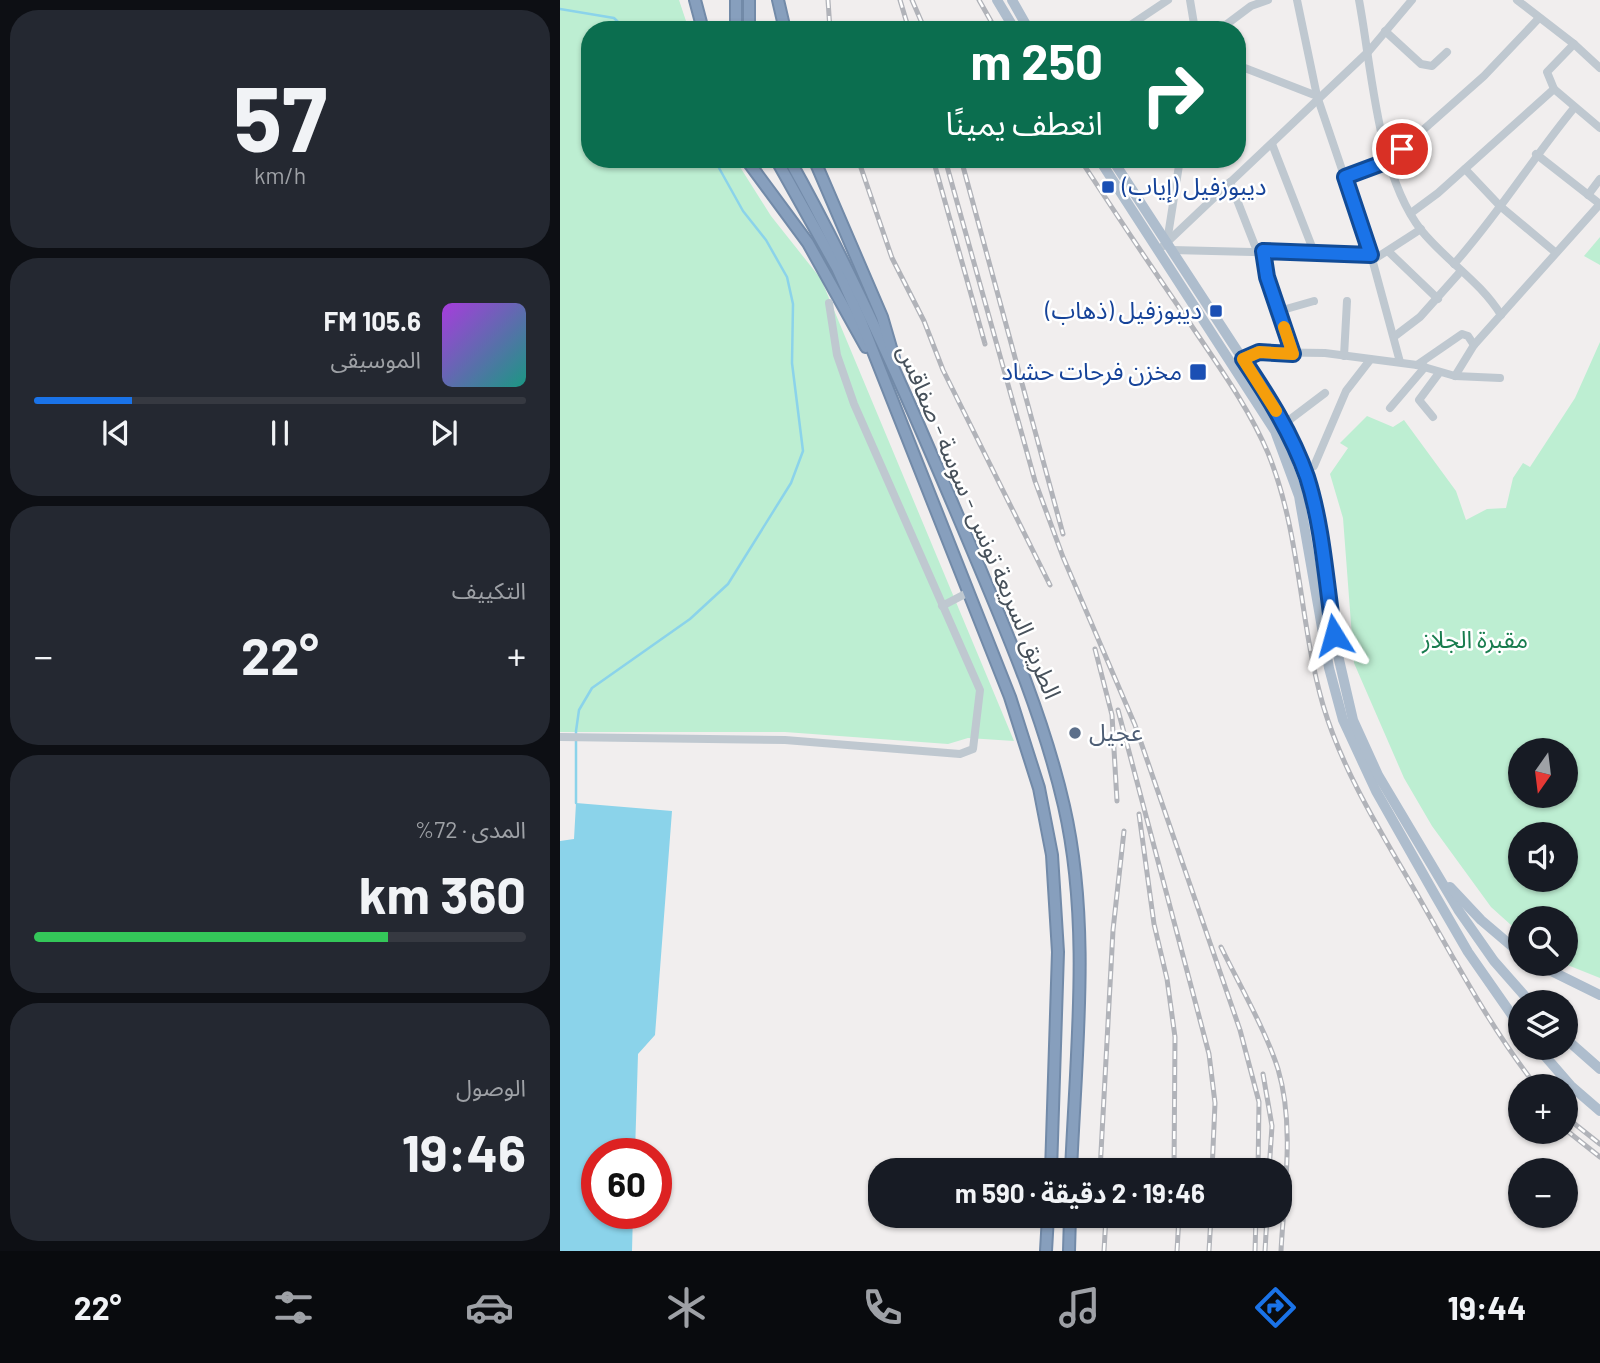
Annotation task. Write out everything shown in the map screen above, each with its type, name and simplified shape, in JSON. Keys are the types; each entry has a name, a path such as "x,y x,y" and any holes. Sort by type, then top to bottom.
{"highway":[{"path":"695,0 701,21"},
{"path":"735,21 736,0"},
{"path":"778,0 783,21"},
{"path":"753,168 808,243 850,322 879,367"},
{"name":"الطريق السريعة تونس - سوسة - صفاقس","path":"781,168 838,268 1022,732 1039,788 1052,855 1058,964 1051,1158"},
{"name":"الطريق السريعة تونس - سوسة - صفاقس","path":"794,168 826,224 895,368 1033,701 1064,807 1075,893 1079,970 1072,1158"},
{"path":"818,168 882,317 894,351 895,368"},
{"path":"1046,1251 1047,1228"},
{"path":"1069,1251 1070,1228"}],"main road":[{"path":"997,0 1010,21"},
{"path":"1012,0 1024,21"},
{"path":"1105,168 1257,400 1293,472 1307,534 1329,668 1343,720 1356,750 1468,952 1508,1009"},
{"path":"1118,168 1284,424 1307,477 1335,641 1353,720 1378,775 1436,872 1487,951 1520,990"},
{"path":"1436,872 1481,920 1508,943"},
{"path":"1561,976 1600,995"},
{"path":"1578,1050 1600,1069"},
{"path":"1548,1060 1571,1086 1600,1111"}],"street":[{"path":"1136,21 1168,0"},
{"path":"1190,0 1194,21"},
{"path":"1231,21 1251,6 1268,0"},
{"path":"1297,0 1318,98 1372,258 1400,362"},
{"path":"1359,0 1388,161 1410,213 1421,229 1454,264 1479,286 1501,315"},
{"path":"1246,167 1368,51 1412,0"},
{"path":"1517,0 1600,68"},
{"path":"1345,177 1388,161 1484,76 1539,18"},
{"path":"1385,31 1421,64 1432,66 1447,52"},
{"path":"1574,44 1547,72 1554,89 1600,128"},
{"path":"1246,69 1318,98"},
{"path":"1410,213 1465,169 1554,89"},
{"path":"1454,264 1574,108"},
{"path":"1272,144 1314,252"},
{"path":"1455,376 1475,345 1600,204 1536,154"},
{"path":"1170,246 1180,168"},
{"path":"1170,246 1245,168"},
{"path":"1465,169 1500,206 1555,252"},
{"path":"1588,195 1600,179"},
{"path":"1230,181 1260,251 1293,354"},
{"path":"1158,250 1170,246 1314,252 1372,258 1389,252 1421,229"},
{"path":"1389,252 1437,299"},
{"path":"1395,336 1437,299 1461,271"},
{"path":"1344,356 1347,301"},
{"path":"1279,311 1314,302"},
{"path":"563,737 785,740 969,753 975,744 981,695 854,404 837,355 829,303"},
{"path":"1390,408 1421,366 1462,334 1468,335 1475,345"},
{"path":"1243,359 1259,352 1344,356 1400,362 1455,376 1500,378"},
{"path":"1314,466 1346,391 1370,360"},
{"path":"1433,417 1419,400 1439,373"},
{"path":"1284,424 1325,393"},
{"path":"942,606 967,593"}],"green space":[{"path":"560,0 679,0 686,21 581,21 581,168 741,168 771,216 821,279 1014,741 968,738 948,744 785,732 560,732"},
{"path":"1600,237 1600,265 1584,256"},
{"name":"مقبرة الجلاز","path":"1600,342 1600,978 1578,969 1578,906 1508,906 1508,922 1491,907 1432,826 1404,778 1354,663 1343,518 1330,474 1348,448 1340,443 1367,416 1393,427 1404,420 1456,491 1466,520 1487,509 1506,508 1513,478 1523,463 1530,467 1575,398"}],"water":[{"path":"576,803 672,811 655,1035 638,1054 635,1138 581,1138 581,1229 633,1229 632,1251 560,1251 560,841 574,839"}],"waterway":[{"path":"560,9 614,18 617,21"},
{"path":"576,803 576,731 579,710 592,688 690,619 728,584 791,483 803,451 792,363 793,304 787,277 766,240 743,211 719,168"}],"railway":[{"path":"828,0 829,21"},
{"path":"900,0 906,21"},
{"path":"912,0 921,21"},
{"path":"979,0 991,21"},
{"path":"861,168 892,258 924,321 943,370 1050,585"},
{"path":"936,168 985,344"},
{"path":"948,168 1035,481 1063,557 1135,725 1240,1030 1259,1102 1258,1158"},
{"path":"963,168 1063,534"},
{"path":"1086,168 1242,402 1260,436 1279,484 1287,515 1315,674 1342,757 1380,831 1476,997 1528,1074"},
{"path":"1095,649 1112,715 1117,801"},
{"path":"1118,710 1209,1054 1215,1103 1213,1158"},
{"path":"1139,814 1154,924 1167,979 1175,1037 1174,1158"},
{"path":"1101,1158 1113,930 1124,831"},
{"path":"1221,947 1267,1039 1283,1091 1287,1160 1281,1251"},
{"path":"1263,1074 1272,1126 1270,1158"},
{"path":"1578,1127 1600,1144"},
{"path":"1578,1140 1600,1157"},
{"path":"1104,1251 1105,1228"},
{"path":"1177,1251 1178,1228"},
{"path":"1209,1251 1210,1228"},
{"path":"1255,1251 1256,1228"},
{"path":"1265,1251 1266,1228"}],"slow traffic":[{"path":"1276,411 1243,359 1259,352 1293,354 1284,327"}],"place":[{"name":"ديبوزفيل (إياب)","path":"1108,187"},
{"name":"ديبوزفيل (ذهاب)","path":"1216,311"},
{"name":"مخزن فرحات حشاد","path":"1198,372"},
{"name":"عجيل","path":"1075,733"}],"route":[{"path":"1334,635 1317,523 1307,477 1284,424 1243,359 1259,352 1293,354 1267,277 1263,251 1371,255 1345,177 1388,161 1402,149"}]}
